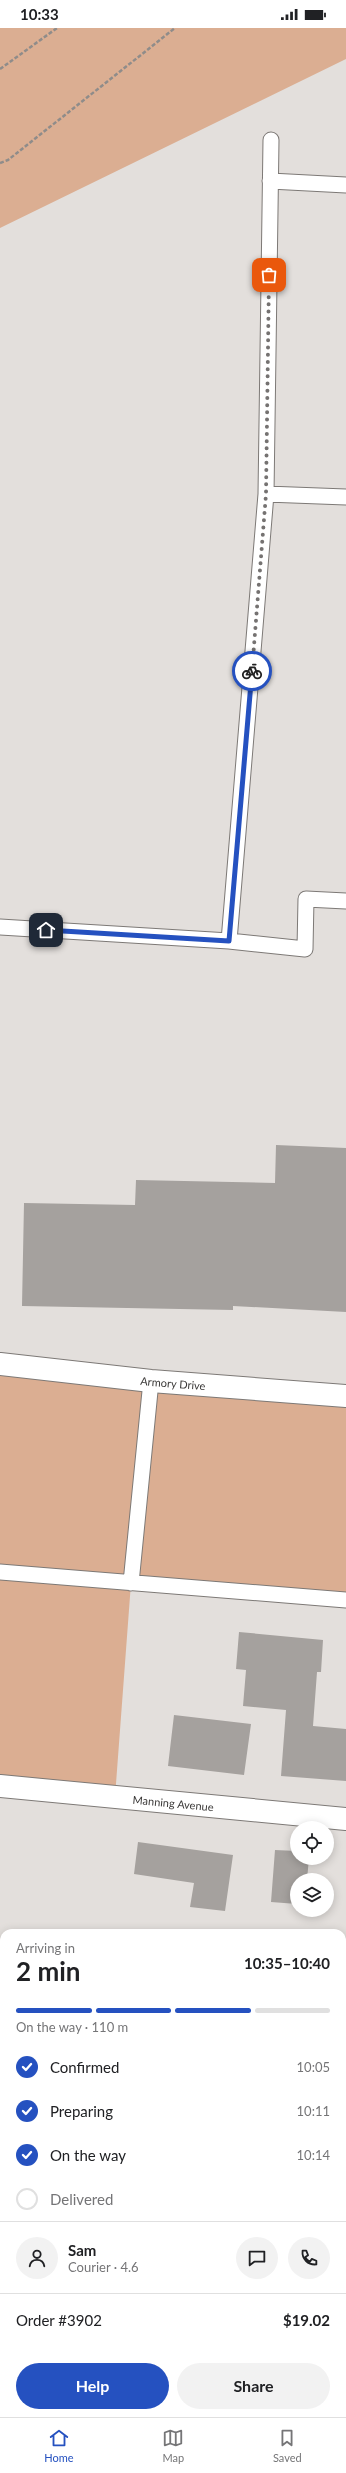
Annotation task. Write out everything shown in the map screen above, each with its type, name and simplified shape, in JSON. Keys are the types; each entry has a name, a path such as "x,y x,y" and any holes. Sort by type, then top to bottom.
{"street":[{"name":"Armory Drive","path":"0,1364 151,1381 346,1396"},
{"name":"Manning Avenue","path":"0,1786 346,1819"}],"lane":[{"path":"229,941 266,494 271,140"},
{"path":"270,181 346,185"},
{"path":"266,494 346,497"},
{"path":"0,927 229,941 304,949 306,899 346,901"},
{"path":"131,1583 151,1381"},
{"path":"0,1572 346,1600"}],"path":[{"path":"0,69 58,28"},
{"path":"0,163 8,160 175,28"}],"shaded area":[{"path":"0,28 346,28 346,59 0,228"},
{"path":"0,1364 346,1396 346,1600 131,1583 115,1797 0,1786"}],"building":[{"path":"276,1145 346,1148 346,1312 233,1306 233,1310 22,1306 24,1203 135,1205 136,1180 275,1183"},
{"path":"239,1632 323,1640 321,1672 317,1672 313,1726 346,1729 346,1781 281,1776 286,1710 243,1706 246,1670 236,1669"},
{"path":"174,1715 251,1724 244,1775 168,1766"},
{"path":"138,1842 233,1855 225,1911 190,1907 194,1883 134,1874"},
{"path":"275,1850 290,1851 290,1865 308,1865 308,1873 290,1873 290,1903 271,1902"}],"way so far":[{"path":"252,671 266,494 269,275"}],"route":[{"path":"46,930 229,941 252,671"}]}
